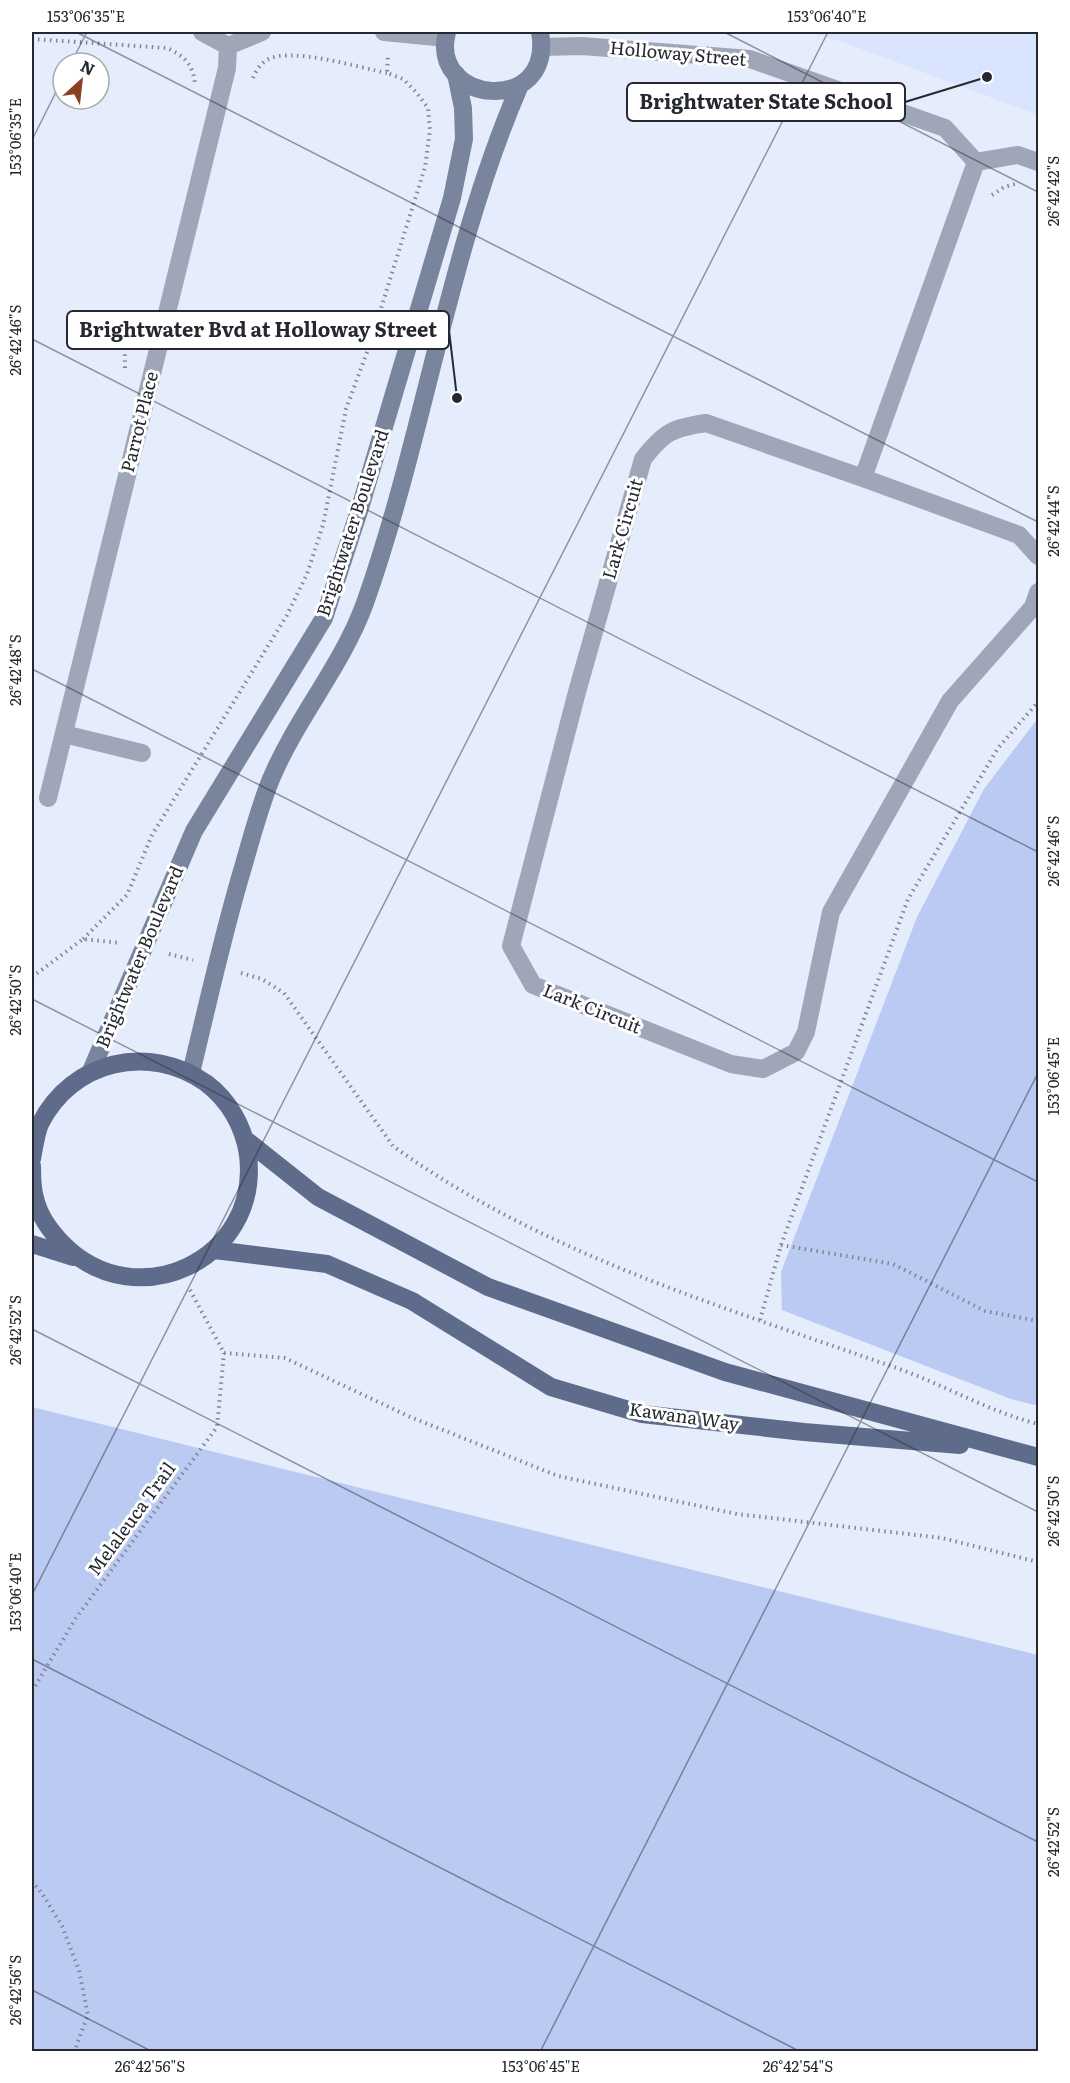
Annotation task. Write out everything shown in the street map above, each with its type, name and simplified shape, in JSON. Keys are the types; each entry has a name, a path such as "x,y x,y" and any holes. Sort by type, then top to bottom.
{"main road":[{"path":"32,1110 61,1094 91,1071 124,1061 159,1062 191,1073 215,1090 234,1113 246,1140 250,1170 246,1199 234,1226 215,1250 179,1271 144,1278 109,1274 77,1258 32,1244"},
{"path":"32,1159 40,1125 61,1094"},
{"name":"Kawana Way","path":"246,1140 318,1197 488,1287 725,1372 1038,1457"},
{"path":"32,1166 35,1198 51,1232 77,1258"},
{"name":"Kawana Way","path":"215,1250 327,1264 412,1301 551,1387 642,1414 804,1432 1007,1449"}],"street":[{"path":"202,32 228,46 262,32"},
{"path":"384,32 447,35"},
{"name":"Brightwater Boulevard","path":"91,1071 194,831 324,618 360,508 452,198 464,138 463,108 456,74 449,63 447,35"},
{"name":"Brightwater Boulevard","path":"191,1073 232,901 258,816 290,739 345,649 364,605 384,543 474,209 492,154 520,85 535,69 541,39"},
{"name":"Holloway Street","path":"541,39 582,46 750,59 945,128 976,162"},
{"name":"Parrot Place","path":"48,798 227,68 228,46"},
{"path":"456,74 466,84 479,90 507,91 520,85"},
{"path":"863,477 976,162 1018,155 1038,162"},
{"name":"Lark Circuit","path":"1038,556 1019,535 863,477 706,423 679,427 658,440 643,459 577,692 511,946 533,985 731,1064 763,1069 796,1052 806,1032 831,912 950,701 1033,607 1038,592"},
{"path":"64,734 142,753"}],"path":[{"path":"32,39 167,48 188,61 194,74 194,92"},
{"path":"32,977 83,939 127,895 152,835 287,615 307,574 323,525 346,409 369,347 425,167 430,130 428,108 403,79 387,73 317,58 284,55 269,59 260,66 253,77 250,88"},
{"path":"387,62 387,73"},
{"path":"986,203 993,194 1004,187 1019,182"},
{"path":"125,372 123,351 141,305"},
{"path":"760,1320 781,1245 908,898 998,748 1038,702"},
{"path":"83,939 143,947 216,966 262,979 284,993 393,1146 494,1210 622,1270 919,1376 1011,1417 1038,1424"},
{"path":"781,1245 893,1264 985,1311 1038,1321"},
{"path":"179,1271 224,1353 285,1358 408,1416 558,1476 737,1514 942,1538 1038,1562"},
{"name":"Melaleuca Trail","path":"32,1691 76,1618 217,1427 224,1353"},
{"path":"32,1881 62,1926 79,1970 88,2015 74,2052"}],"shaded area":[{"path":"808,32 1038,32 1038,115 834,39"},
{"path":"1038,718 1038,1406 1011,1399 782,1310 781,1272 917,917 984,789"},
{"path":"32,1407 1038,1655 1038,2051 32,2051"}],"place":[{"name":"Brightwater State School","path":"987,77"},
{"name":"Brightwater Bvd at Holloway Street","path":"457,398"}]}
